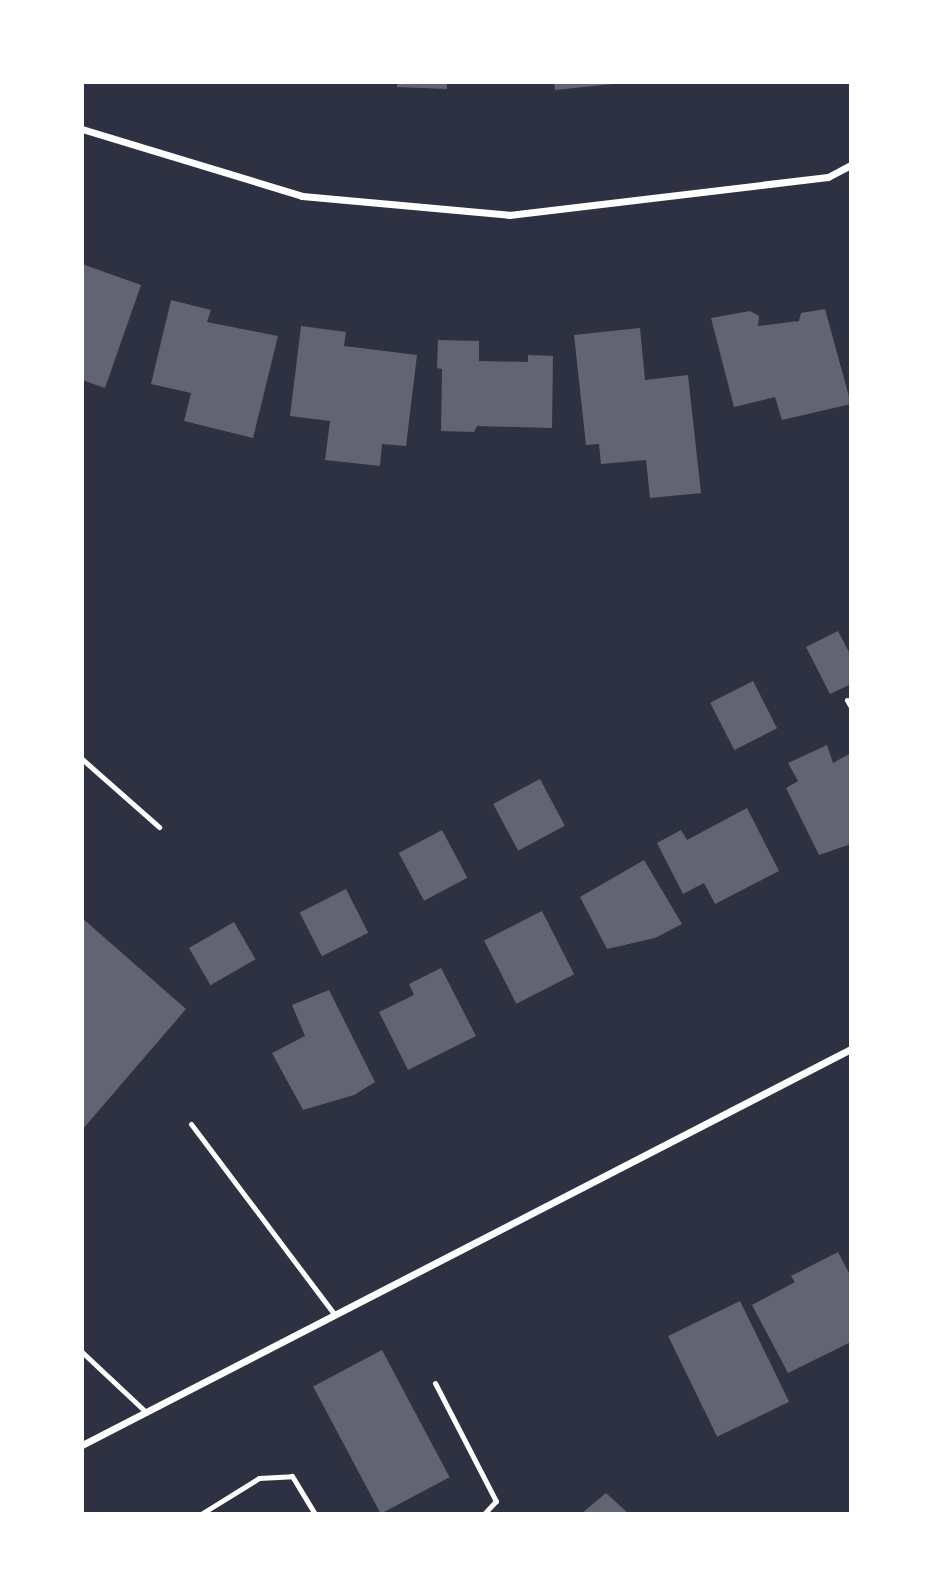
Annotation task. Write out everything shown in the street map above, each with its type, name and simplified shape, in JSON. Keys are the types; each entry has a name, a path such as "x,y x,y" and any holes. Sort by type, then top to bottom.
{"street":[{"path":"82,129 302,196 509,215 828,177 851,165"},
{"path":"82,1445 851,1049"}],"lane":[{"path":"847,699 851,707"},
{"path":"82,759 159,827"},
{"path":"191,1124 335,1315"},
{"path":"82,1352 146,1412"},
{"path":"435,1383 496,1501 484,1514"},
{"path":"201,1514 259,1478 292,1476 315,1514"}],"building":[{"path":"397,82 447,82 447,89 397,87"},
{"path":"554,82 613,82 613,84 555,90"},
{"path":"82,264 141,285 105,388 82,380"},
{"path":"171,300 211,310 207,322 278,336 253,438 184,421 191,393 151,384"},
{"path":"825,309 851,404 782,420 775,397 734,407 711,318 750,311 759,316 758,326 799,321 801,313"},
{"path":"301,326 346,332 344,346 417,355 406,446 382,444 380,466 325,460 330,421 290,416"},
{"path":"640,328 645,380 688,375 701,493 650,498 646,460 601,464 599,444 586,445 574,335"},
{"path":"438,340 479,341 479,361 528,362 528,355 553,356 552,428 477,426 474,432 441,431 442,369 437,368"},
{"path":"838,631 851,656 851,684 830,694 806,647"},
{"path":"753,681 777,728 734,750 710,703"},
{"path":"827,745 833,763 851,753 851,844 819,855 786,788 798,781 788,763"},
{"path":"540,779 565,826 518,851 493,804"},
{"path":"747,808 779,871 715,904 704,883 683,894 657,843 681,830 687,840"},
{"path":"442,830 467,878 424,901 399,853"},
{"path":"644,860 682,924 655,938 607,949 580,897"},
{"path":"346,889 368,933 322,956 300,913"},
{"path":"542,911 574,974 516,1004 484,941"},
{"path":"82,918 186,1009 82,1130"},
{"path":"234,922 256,959 210,985 189,948"},
{"path":"441,968 476,1036 408,1070 379,1012 414,995 409,984"},
{"path":"329,990 375,1082 354,1095 303,1110 272,1053 305,1036 292,1005"},
{"path":"838,1252 851,1277 851,1342 788,1373 752,1305 795,1282 791,1276"},
{"path":"740,1301 789,1402 717,1437 668,1336"},
{"path":"382,1350 450,1477 381,1514 313,1387"},
{"path":"606,1493 629,1514 581,1514"}]}
